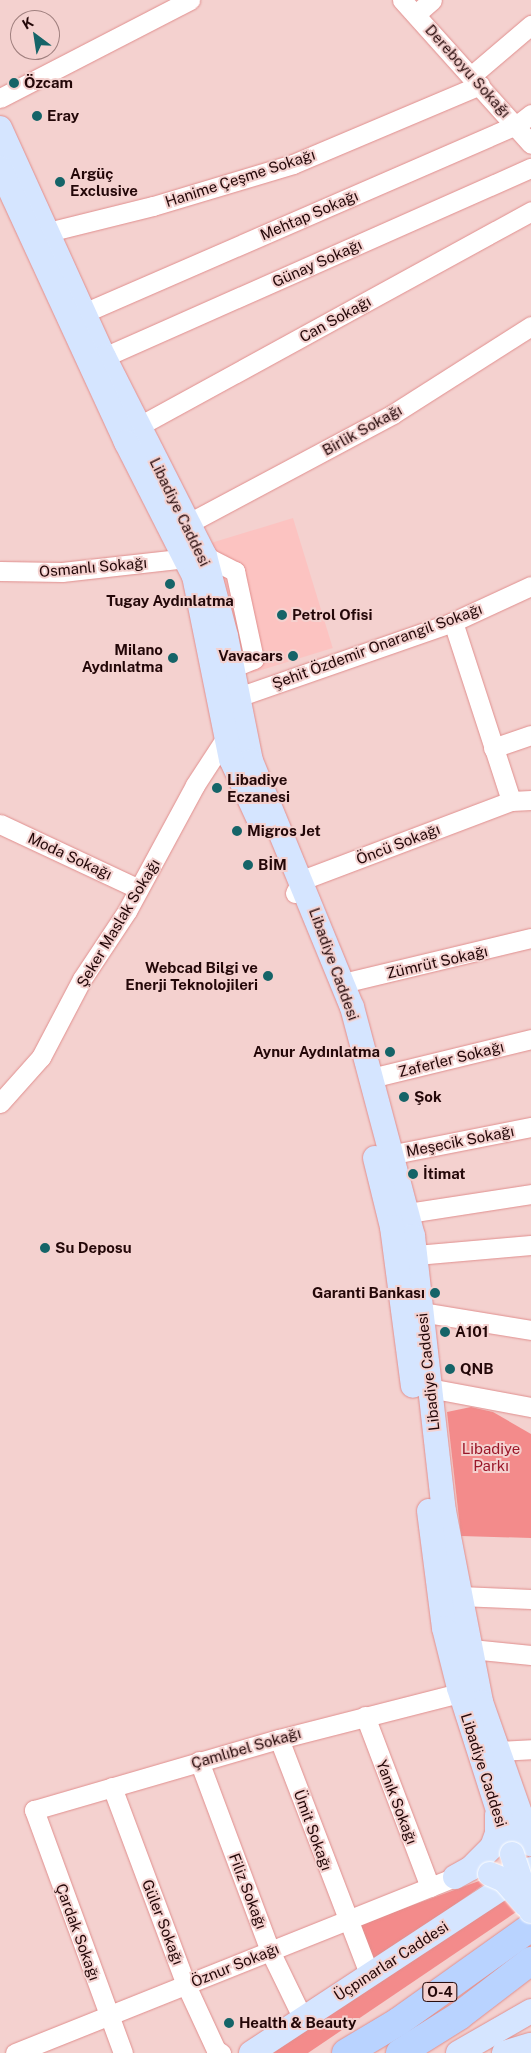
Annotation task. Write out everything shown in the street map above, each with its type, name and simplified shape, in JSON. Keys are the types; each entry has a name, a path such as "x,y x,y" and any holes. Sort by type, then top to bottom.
{"highway":[{"name":"O-4","path":"346,2053 398,2022 531,1927"},
{"name":"O-4","path":"400,2053 459,2016 531,1961"}],"main road":[{"name":"Libadiye Caddesi","path":"0,128 86,312 104,357 187,524 232,668 228,736 231,760 298,888 343,983 371,1078 389,1154 408,1212 416,1255 429,1388 444,1511 481,1702 498,1751 522,1849 531,1912"},
{"name":"Libadiye Caddesi","path":"0,168 126,442 196,557 194,576 229,697 298,888 339,1018 392,1226 444,1628 460,1693 496,1804 522,1849"},
{"path":"455,1877 471,1868 492,1847 497,1834 496,1804"},
{"name":"Üçpınarlar Caddesi","path":"252,2053 369,1974 531,1869"},
{"path":"455,1877 473,1872 490,1874 504,1880 531,1912"},
{"path":"458,2053 531,2011"},
{"path":"504,2053 531,2045"}],"street":[{"path":"0,98 190,0"},
{"name":"Dereboyu Sokağı","path":"402,0 476,81 524,120 531,144"},
{"path":"416,14 432,0"},
{"name":"Hanime Çeşme Sokağı","path":"48,232 153,206 293,164 476,81 531,25"},
{"name":"Mehtap Sokağı","path":"86,312 524,120"},
{"name":"Günay Sokağı","path":"104,357 531,168"},
{"name":"Can Sokağı","path":"139,426 531,211"},
{"name":"Birlik Sokağı","path":"187,524 393,414 531,326"},
{"name":"Osmanlı Sokağı","path":"0,571 62,572 196,557"},
{"name":"Şehit Özdemir Onarangil Sokağı","path":"229,697 453,622 531,586"},
{"path":"453,622 511,801"},
{"path":"494,748 531,735"},
{"name":"Şeker Maslak Sokağı","path":"0,1103 41,1058 82,980 139,889 195,785 228,736"},
{"name":"Öncü Sokağı","path":"298,888 511,801 531,800"},
{"name":"Moda Sokağı","path":"0,824 139,889"},
{"name":"Zümrüt Sokağı","path":"343,983 531,938"},
{"name":"Zaferler Sokağı","path":"371,1078 531,1039"},
{"name":"Meşecik Sokağı","path":"389,1154 531,1126"},
{"path":"408,1212 531,1194"},
{"path":"416,1255 531,1245"},
{"path":"421,1312 531,1330"},
{"path":"429,1388 531,1407"},
{"path":"503,1402 531,1418"},
{"path":"460,1596 531,1598"},
{"path":"471,1649 531,1655"},
{"name":"Çamlıbel Sokağı","path":"34,1810 279,1739 460,1693"},
{"name":"Yanık Sokağı","path":"365,1716 430,1887"},
{"name":"Ümit Sokağı","path":"279,1739 346,1921"},
{"path":"498,1751 531,1749"},
{"name":"Filiz Sokağı","path":"199,1761 270,1951 303,2019"},
{"name":"Güler Sokağı","path":"112,1788 186,1985 216,2050 221,2053"},
{"name":"Çardak Sokağı","path":"34,1810 123,2053"},
{"name":"Öznur Sokağı","path":"15,2053 455,1877"},
{"path":"346,1921 369,1974"}],"shaded area":[{"path":"293,518 333,648 251,673 212,543"}],"green space":[{"name":"Libadiye Parkı","path":"471,1407 493,1412 531,1434 531,1538 461,1536 447,1412"},
{"path":"531,1876 531,1902 308,2053 273,2053 438,1936"},
{"path":"479,1881 484,1884 372,1964 361,1924"}],"place":[{"name":"Özcam","path":"14,83"},
{"name":"Eray","path":"37,116"},
{"name":"Argüç Exclusive","path":"60,182"},
{"name":"Tugay Aydınlatma","path":"170,584"},
{"name":"Petrol Ofisi","path":"282,615"},
{"name":"Vavacars","path":"293,656"},
{"name":"Milano Aydınlatma","path":"173,658"},
{"name":"Libadiye Eczanesi","path":"217,788"},
{"name":"Migros Jet","path":"237,831"},
{"name":"BİM","path":"248,865"},
{"name":"Webcad Bilgi ve Enerji Teknolojileri","path":"268,976"},
{"name":"Aynur Aydınlatma","path":"390,1052"},
{"name":"Şok","path":"404,1097"},
{"name":"İtimat","path":"413,1174"},
{"name":"Su Deposu","path":"45,1248"},
{"name":"Garanti Bankası","path":"435,1293"},
{"name":"A101","path":"445,1332"},
{"name":"QNB","path":"450,1369"},
{"name":"Health & Beauty","path":"229,2023"}]}
